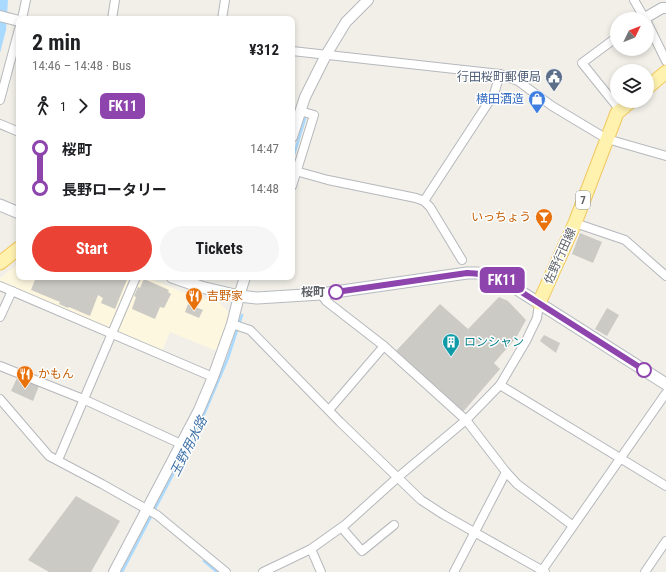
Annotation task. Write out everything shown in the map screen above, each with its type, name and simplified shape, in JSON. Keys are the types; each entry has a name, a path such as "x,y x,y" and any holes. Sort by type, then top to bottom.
{"main road":[{"path":"654,82 666,72"},
{"name":"佐野行田線","path":"539,303 575,223 617,113 622,108"},
{"path":"0,205 16,212"},
{"path":"0,263 16,250"},
{"path":"181,280 201,287 239,296 257,298 322,294 467,273 478,273 492,276 504,281 666,384"}],"street":[{"path":"21,16 26,0"},
{"path":"112,16 115,0"},
{"path":"222,16 225,0"},
{"path":"295,127 300,111 318,69 326,55 346,22 368,0"},
{"path":"634,0 641,12"},
{"path":"654,14 662,8 666,8"},
{"path":"0,16 16,21"},
{"path":"654,38 666,61"},
{"path":"610,43 582,62 620,110"},
{"path":"295,51 500,74 518,82 552,106 607,139 666,156"},
{"path":"0,100 15,59"},
{"path":"424,201 494,94 500,74"},
{"path":"295,168 314,115 300,111"},
{"path":"0,124 16,131"},
{"path":"295,171 424,201 436,216 462,260"},
{"path":"575,223 625,240 666,276"},
{"path":"58,460 135,280"},
{"path":"114,572 151,512 181,444 199,410 233,324 244,280"},
{"path":"0,286 213,377"},
{"path":"0,317 12,291"},
{"path":"322,294 326,300 384,346 466,420 517,484 572,525"},
{"path":"263,572 311,550 342,528 397,478 466,420 500,385 526,341 537,318 539,303"},
{"path":"233,324 250,330 340,422 420,500 542,572 572,525 666,392"},
{"path":"329,410 384,346"},
{"path":"0,366 83,399 181,444"},
{"path":"500,385 666,486"},
{"path":"0,399 49,456 151,512 226,572"},
{"path":"454,572 506,472"},
{"path":"342,528 362,552 394,526"},
{"path":"645,572 666,541"},
{"path":"311,550 321,572"}],"shaded area":[{"path":"16,265 16,280 131,280 111,327 108,328 0,281 0,278"},
{"path":"140,280 153,280 187,294 219,302 230,314 217,351 170,332 162,351 117,332"}],"water":[{"path":"0,0 8,0 6,30 0,53"}],"building":[{"path":"580,233 602,242 593,263 572,254"},
{"path":"35,280 127,280 115,309 101,303 103,298 98,295 90,316 69,307 68,308 59,304 60,302 31,290"},
{"path":"144,280 146,280 169,290 168,292 171,294 164,308 160,307 155,319 132,309 136,297 134,296 138,287 140,288"},
{"name":"ロンシャン","path":"499,297 508,301 526,320 516,338 494,363 500,369 462,413 396,351 440,304 468,329"},
{"path":"188,304 203,310 199,318 185,312"},
{"path":"607,308 619,315 607,336 595,329"},
{"path":"544,335 560,343 556,353 540,341"},
{"name":"かもん","path":"17,378 39,386 33,401 11,391"},
{"path":"76,496 120,521 91,572 49,572 28,560"}],"waterway":[{"name":"玉野用水路","path":"295,151 305,119"},
{"name":"玉野用水路","path":"122,572 202,419 228,358 242,315"},
{"path":"204,561 217,572"}],"bus line":[{"name":"FK11","path":"336,292 467,273 478,273 492,276 504,281 644,370"}],"place":[{"name":"行田桜町郵便局","path":"554,92"},
{"name":"横田酒造","path":"537,114"},
{"name":"いっちょう","path":"544,232"},
{"name":"桜町","path":"336,292"},
{"name":"吉野家","path":"194,311"},
{"name":"ロンシャン","path":"451,357"},
{"name":"かもん","path":"25,389"}]}
